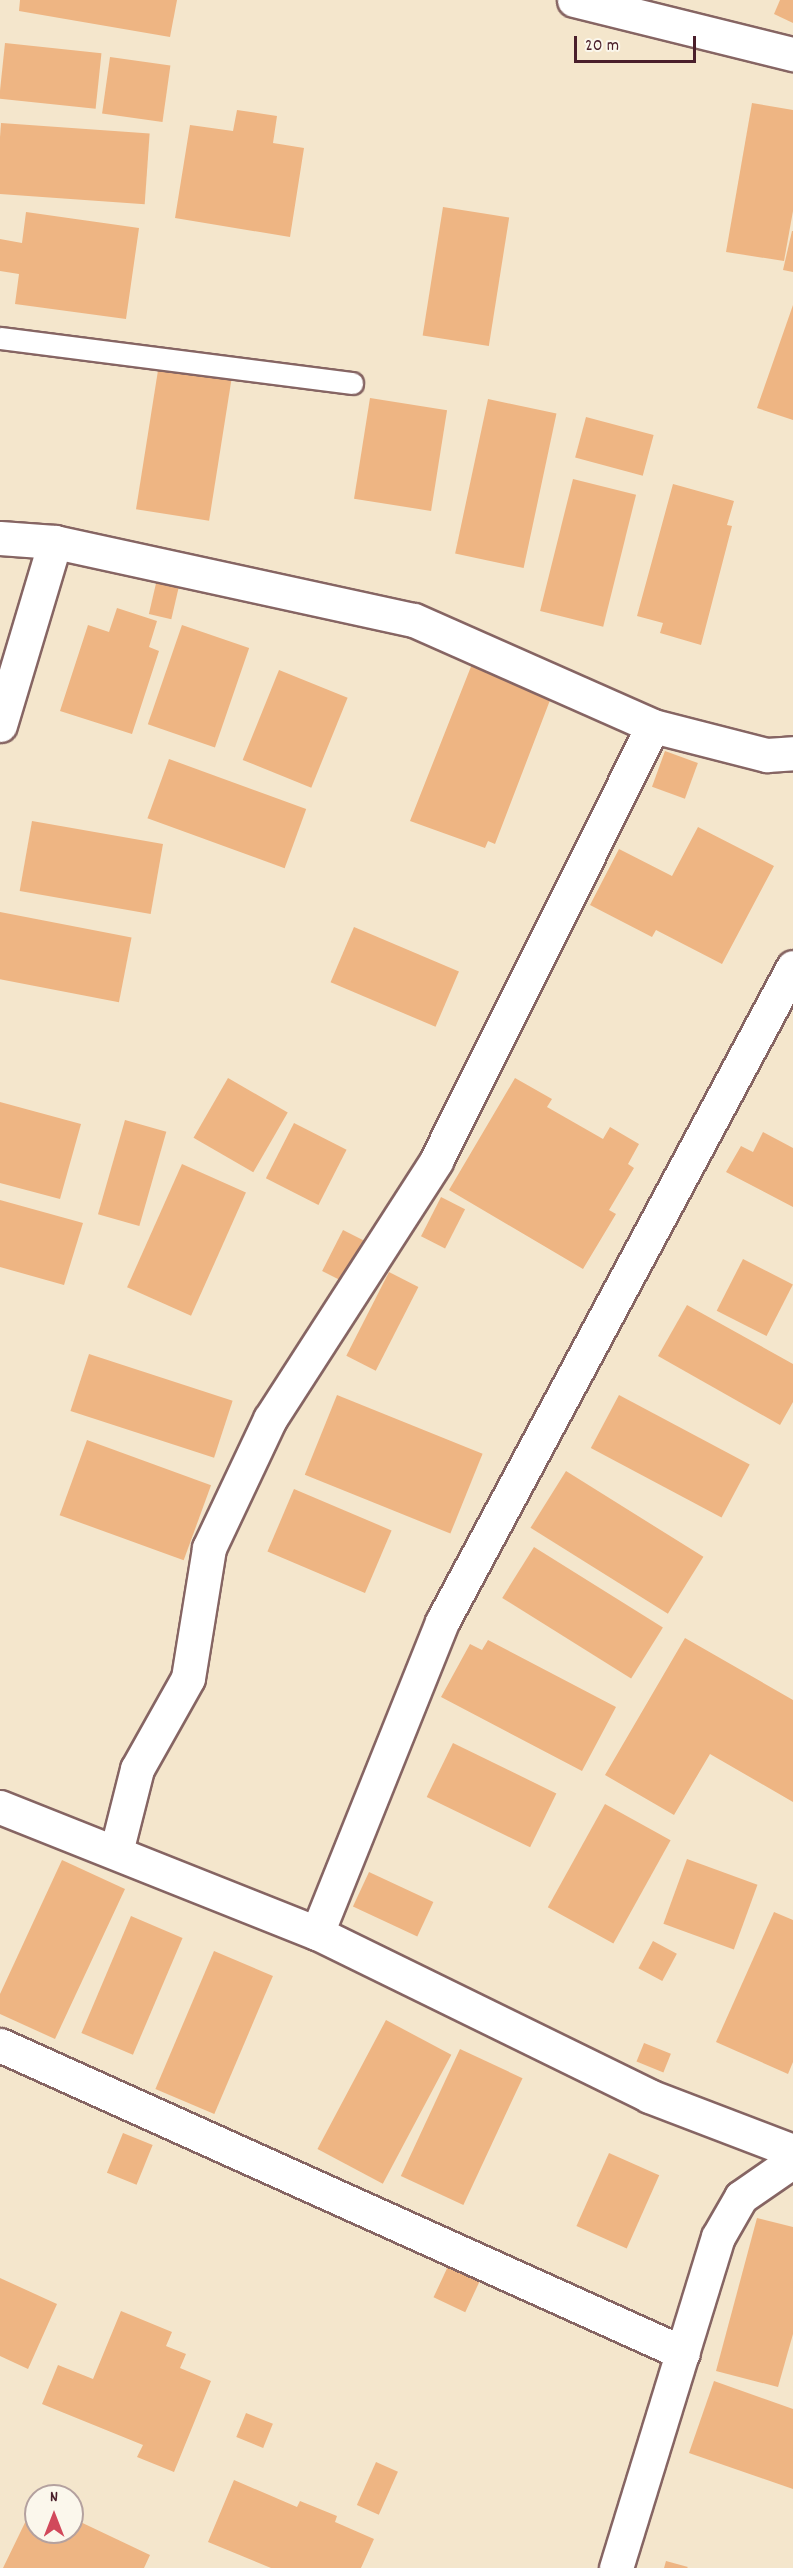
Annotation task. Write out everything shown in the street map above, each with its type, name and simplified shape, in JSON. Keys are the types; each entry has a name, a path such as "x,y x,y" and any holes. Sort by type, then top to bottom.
{"street":[{"path":"574,0 793,54"},
{"path":"0,538 55,542 414,620 653,726 767,755 793,753"},
{"path":"0,725 55,542"},
{"path":"116,1852 136,1769 188,1678 209,1548 265,1430 436,1161 653,726"},
{"path":"316,1933 442,1622 793,967"},
{"path":"0,1807 316,1933 649,2096 793,2151"},
{"path":"0,2045 682,2353"},
{"path":"616,2568 718,2236 741,2198 793,2160"}],"lane":[{"path":"0,338 352,383"}],"building":[{"path":"20,0 177,0 170,37 19,11"},
{"path":"780,0 793,0 793,23 774,14"},
{"path":"5,43 101,53 96,109 0,99"},
{"path":"110,57 170,65 162,122 102,113"},
{"path":"752,103 793,110 793,211 784,261 726,252"},
{"path":"237,110 277,116 273,143 304,148 290,237 175,218 190,125 233,131"},
{"path":"1,123 150,133 145,204 0,194"},
{"path":"443,207 509,217 489,346 423,335"},
{"path":"26,212 139,228 126,319 15,304 19,274 0,271 0,239 22,243"},
{"path":"793,231 793,272 783,270"},
{"path":"793,305 793,420 757,408"},
{"path":"159,364 232,376 209,521 136,509"},
{"path":"370,398 447,410 431,511 354,499"},
{"path":"488,399 556,414 524,568 455,554"},
{"path":"586,417 654,435 643,476 575,458"},
{"path":"573,479 636,495 603,627 540,611"},
{"path":"673,484 734,501 727,525 732,526 701,645 660,633 663,623 637,616"},
{"path":"157,579 179,584 171,619 149,614"},
{"path":"117,608 157,621 149,647 159,651 132,734 60,711 88,625 109,632"},
{"path":"182,625 249,648 215,747 148,724"},
{"path":"472,664 552,695 495,844 488,841 485,848 410,821"},
{"path":"279,670 348,698 311,788 243,760"},
{"path":"665,751 698,763 685,799 652,787"},
{"path":"169,759 306,809 285,868 147,818"},
{"path":"32,821 163,844 151,914 20,891"},
{"path":"698,827 774,866 722,964 656,930 652,937 590,905 619,849 672,876"},
{"path":"0,912 132,938 119,1002 0,979"},
{"path":"354,927 459,972 435,1027 331,982"},
{"path":"228,1078 288,1112 253,1172 194,1138"},
{"path":"515,1078 552,1099 547,1107 603,1139 610,1127 639,1144 628,1164 634,1168 609,1210 616,1214 583,1269 449,1190"},
{"path":"0,1102 81,1124 60,1199 0,1183"},
{"path":"125,1120 166,1132 139,1226 98,1214"},
{"path":"294,1123 347,1150 318,1205 266,1178"},
{"path":"763,1132 793,1148 793,1207 726,1172 741,1146 753,1152"},
{"path":"182,1164 246,1192 191,1316 127,1287"},
{"path":"441,1197 465,1209 445,1248 421,1236"},
{"path":"0,1200 83,1223 64,1285 0,1267"},
{"path":"343,1230 370,1244 349,1285 322,1271"},
{"path":"743,1259 793,1284 767,1336 717,1311"},
{"path":"389,1272 418,1287 376,1371 346,1356"},
{"path":"687,1305 793,1364 793,1402 780,1425 658,1356"},
{"path":"89,1354 233,1401 214,1458 70,1411"},
{"path":"337,1395 483,1454 450,1534 305,1475"},
{"path":"619,1395 750,1464 722,1517 591,1448"},
{"path":"87,1440 211,1485 184,1560 60,1515"},
{"path":"566,1471 703,1557 668,1614 530,1528"},
{"path":"294,1489 392,1530 365,1593 267,1552"},
{"path":"534,1547 663,1628 631,1678 502,1598"},
{"path":"685,1638 793,1700 793,1802 710,1754 674,1815 605,1775"},
{"path":"488,1640 616,1707 582,1771 441,1697 470,1644 482,1650"},
{"path":"453,1743 556,1793 530,1847 427,1797"},
{"path":"605,1804 671,1840 613,1944 548,1907"},
{"path":"687,1859 757,1885 734,1949 663,1924"},
{"path":"62,1860 125,1889 55,2039 0,2014 0,1994"},
{"path":"369,1872 433,1902 417,1936 353,1906"},
{"path":"774,1912 793,1920 793,2062 788,2074 716,2042"},
{"path":"131,1916 183,1938 133,2055 81,2033"},
{"path":"653,1941 677,1954 662,1981 638,1968"},
{"path":"214,1951 273,1976 214,2114 155,2089"},
{"path":"386,2020 451,2055 383,2184 317,2149"},
{"path":"644,2043 671,2054 663,2072 637,2062"},
{"path":"460,2049 523,2078 463,2205 401,2176"},
{"path":"123,2133 153,2145 137,2185 107,2173"},
{"path":"609,2153 659,2175 627,2248 576,2226"},
{"path":"757,2218 793,2227 793,2334 778,2387 716,2371"},
{"path":"450,2262 482,2277 465,2312 434,2297"},
{"path":"0,2278 57,2304 28,2369 0,2356"},
{"path":"121,2311 172,2332 166,2346 186,2354 180,2368 211,2381 174,2472 137,2457 143,2445 42,2404 58,2365 93,2379"},
{"path":"714,2381 793,2409 793,2489 689,2453"},
{"path":"246,2413 273,2424 263,2448 236,2437"},
{"path":"376,2462 398,2472 379,2515 357,2505"},
{"path":"234,2480 297,2507 300,2501 337,2516 335,2522 374,2539 361,2568 271,2568 208,2542"},
{"path":"84,2524 150,2555 144,2568 3,2568 24,2525 24,2544 84,2544"},
{"path":"666,2561 688,2567 664,2568"}]}
